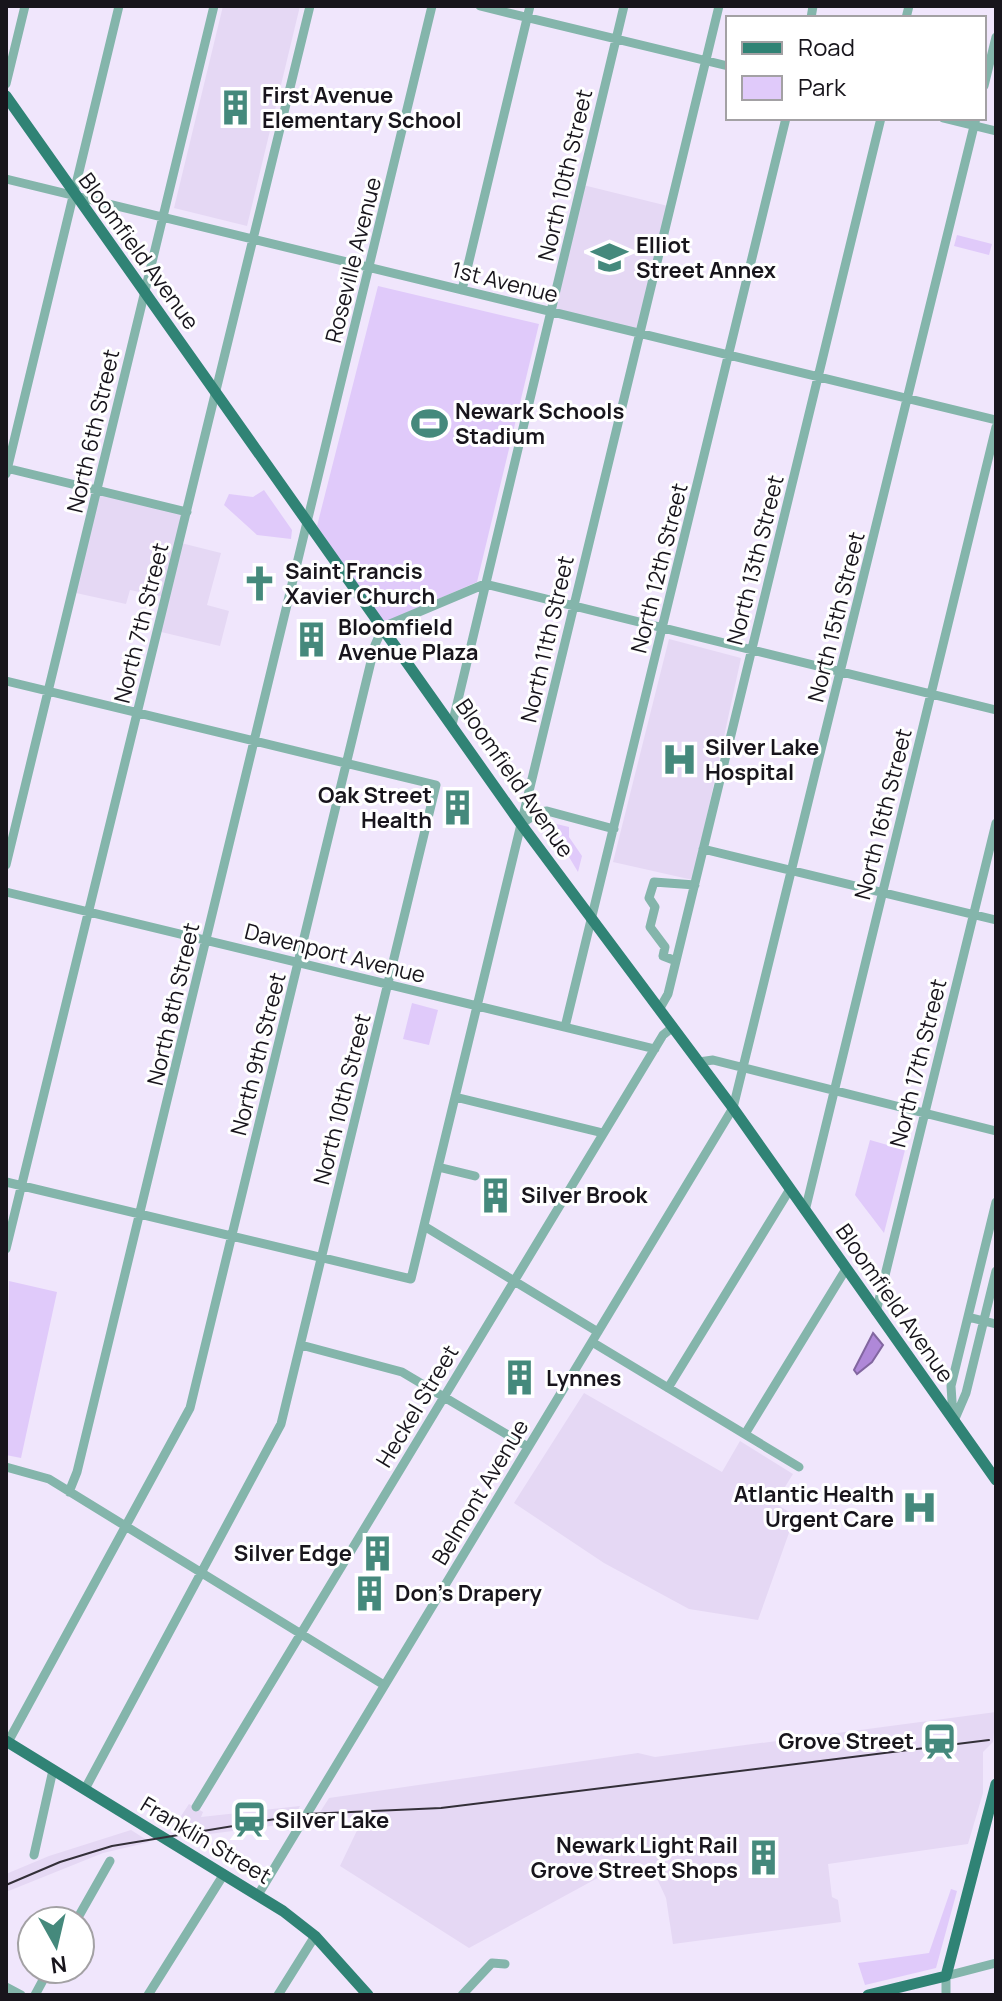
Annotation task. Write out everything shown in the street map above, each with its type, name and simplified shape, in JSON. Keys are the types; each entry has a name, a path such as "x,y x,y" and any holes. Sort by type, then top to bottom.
{"main road":[{"name":"Bloomfield Avenue","path":"6,96 521,824 733,1108 996,1480"},
{"name":"Franklin Street","path":"7,1742 258,1895 315,1936 368,1995"},
{"path":"868,1995 946,1976 996,1784"}],"street":[{"path":"6,84 25,6"},
{"path":"119,6 6,470 187,512"},
{"name":"North 6th Street","path":"6,865 214,6"},
{"name":"North 7th Street","path":"6,1249 310,6"},
{"name":"Roseville Avenue","path":"308,522 432,6"},
{"path":"480,6 726,66"},
{"path":"462,290 530,6"},
{"name":"North 10th Street","path":"452,725 624,6"},
{"name":"North 11th Street","path":"321,1258 411,1279 719,6"},
{"path":"986,78 996,38"},
{"name":"North 12th Street","path":"565,1027 786,120"},
{"name":"North 13th Street","path":"660,1008 668,994 881,120"},
{"path":"975,122 996,131"},
{"name":"North 15th Street","path":"733,1108 746,1068 975,122"},
{"name":"1st Avenue","path":"6,179 996,420"},
{"name":"North 16th Street","path":"805,1211 996,427"},
{"name":"North 8th Street","path":"69,1492 77,1472 141,1214 308,522"},
{"path":"383,627 485,584 996,710"},
{"name":"North 9th Street","path":"7,1742 190,1408 346,763 377,639 383,627"},
{"path":"6,681 346,763"},
{"name":"North 10th Street","path":"85,1789 203,1574 282,1421 436,785 346,763"},
{"path":"521,824 539,812 547,811 614,829"},
{"name":"North 17th Street","path":"876,1312 996,823"},
{"path":"703,849 996,920"},
{"path":"676,961 663,956 665,947 650,927 655,907 649,898 654,882 695,885"},
{"name":"Davenport Avenue","path":"6,892 655,1049"},
{"name":"Heckel Street","path":"196,1807 603,1133 655,1049 673,1027"},
{"path":"699,1062 713,1060 996,1131"},
{"path":"455,1097 603,1133"},
{"name":"Belmont Avenue","path":"258,1895 733,1108"},
{"path":"438,1167 475,1176"},
{"path":"6,1182 321,1258"},
{"path":"668,1388 790,1189"},
{"path":"953,1421 951,1386 993,1229 996,1202"},
{"path":"424,1226 598,1332"},
{"path":"745,1434 846,1269"},
{"path":"953,1421 966,1393 996,1271"},
{"path":"968,1317 996,1324"},
{"path":"592,1342 799,1467"},
{"path":"301,1345 398,1370 528,1447"},
{"path":"6,1467 43,1476 384,1685"},
{"path":"34,1855 53,1770"},
{"path":"85,1905 110,1861"},
{"path":"148,1995 224,1874"},
{"path":"278,1995 315,1936"},
{"path":"462,1995 492,1963 505,1964"},
{"path":"946,1995 946,1976 996,1963"},
{"path":"6,1987 21,1995"}],"shaded area":[{"name":"First Avenue Elementary School","path":"223,6 300,6 247,226 174,208"},
{"name":"Elliot Street Annex","path":"583,185 668,206 638,333 552,311"},
{"path":"99,493 186,514 164,597 130,590 126,604 76,593"},
{"path":"181,543 221,553 207,605 229,611 220,646 157,631"},
{"name":"Silver Lake Hospital","path":"669,639 741,658 693,880 613,862"},
{"path":"873,1333 883,1345 872,1362 857,1374 854,1370"},
{"path":"584,1393 722,1472 740,1441 793,1474 775,1503 795,1516 758,1620 689,1609 604,1563 514,1503"},
{"path":"996,1712 993,1742 983,1752 983,1793 968,1844 828,1864 832,1897 838,1900 841,1922 673,1944 666,1898 652,1868 616,1868 469,1948 340,1866 363,1818 317,1817 329,1798 638,1753 655,1757"},
{"path":"189,1804 203,1812 201,1817 300,1806 292,1821 279,1825 186,1837 170,1825 177,1822"},
{"path":"131,1830 150,1842 103,1853 6,1892 6,1874 49,1856"}],"green space":[{"path":"957,235 992,244 989,255 954,246"},
{"name":"Newark Schools Stadium","path":"378,286 539,324 477,582 383,623 317,526"},
{"path":"264,490 292,530 291,539 257,535 224,505 229,494 253,497"},
{"path":"544,821 569,827 569,837 582,856 578,872 563,847 560,848 542,824"},
{"path":"412,1003 438,1010 429,1045 403,1039"},
{"path":"870,1140 905,1150 884,1233 855,1195"},
{"path":"9,1281 57,1292 21,1458 6,1455"},
{"path":"951,1889 957,1891 936,1968 865,1985 858,1963 929,1953"}],"tram line":[{"path":"6,1885 60,1862 112,1846 306,1814 441,1808 989,1740"}],"place":[{"name":"First Avenue Elementary School","path":"236,108"},
{"name":"Elliot Street Annex","path":"610,258"},
{"name":"Newark Schools Stadium","path":"429,424"},
{"name":"Saint Francis Xavier Church","path":"259,584"},
{"name":"Bloomfield Avenue Plaza","path":"312,640"},
{"name":"Silver Lake Hospital","path":"679,760"},
{"name":"Oak Street Health","path":"458,808"},
{"name":"Silver Brook","path":"495,1195"},
{"name":"Lynnes","path":"520,1378"},
{"name":"Atlantic Health Urgent Care","path":"920,1507"},
{"name":"Silver Edge","path":"378,1553"},
{"name":"Don's Drapery","path":"369,1593"},
{"name":"Grove Street","path":"940,1741"},
{"name":"Silver Lake","path":"249,1820"},
{"name":"Newark Light Rail Grove Street Shops","path":"764,1858"}]}
